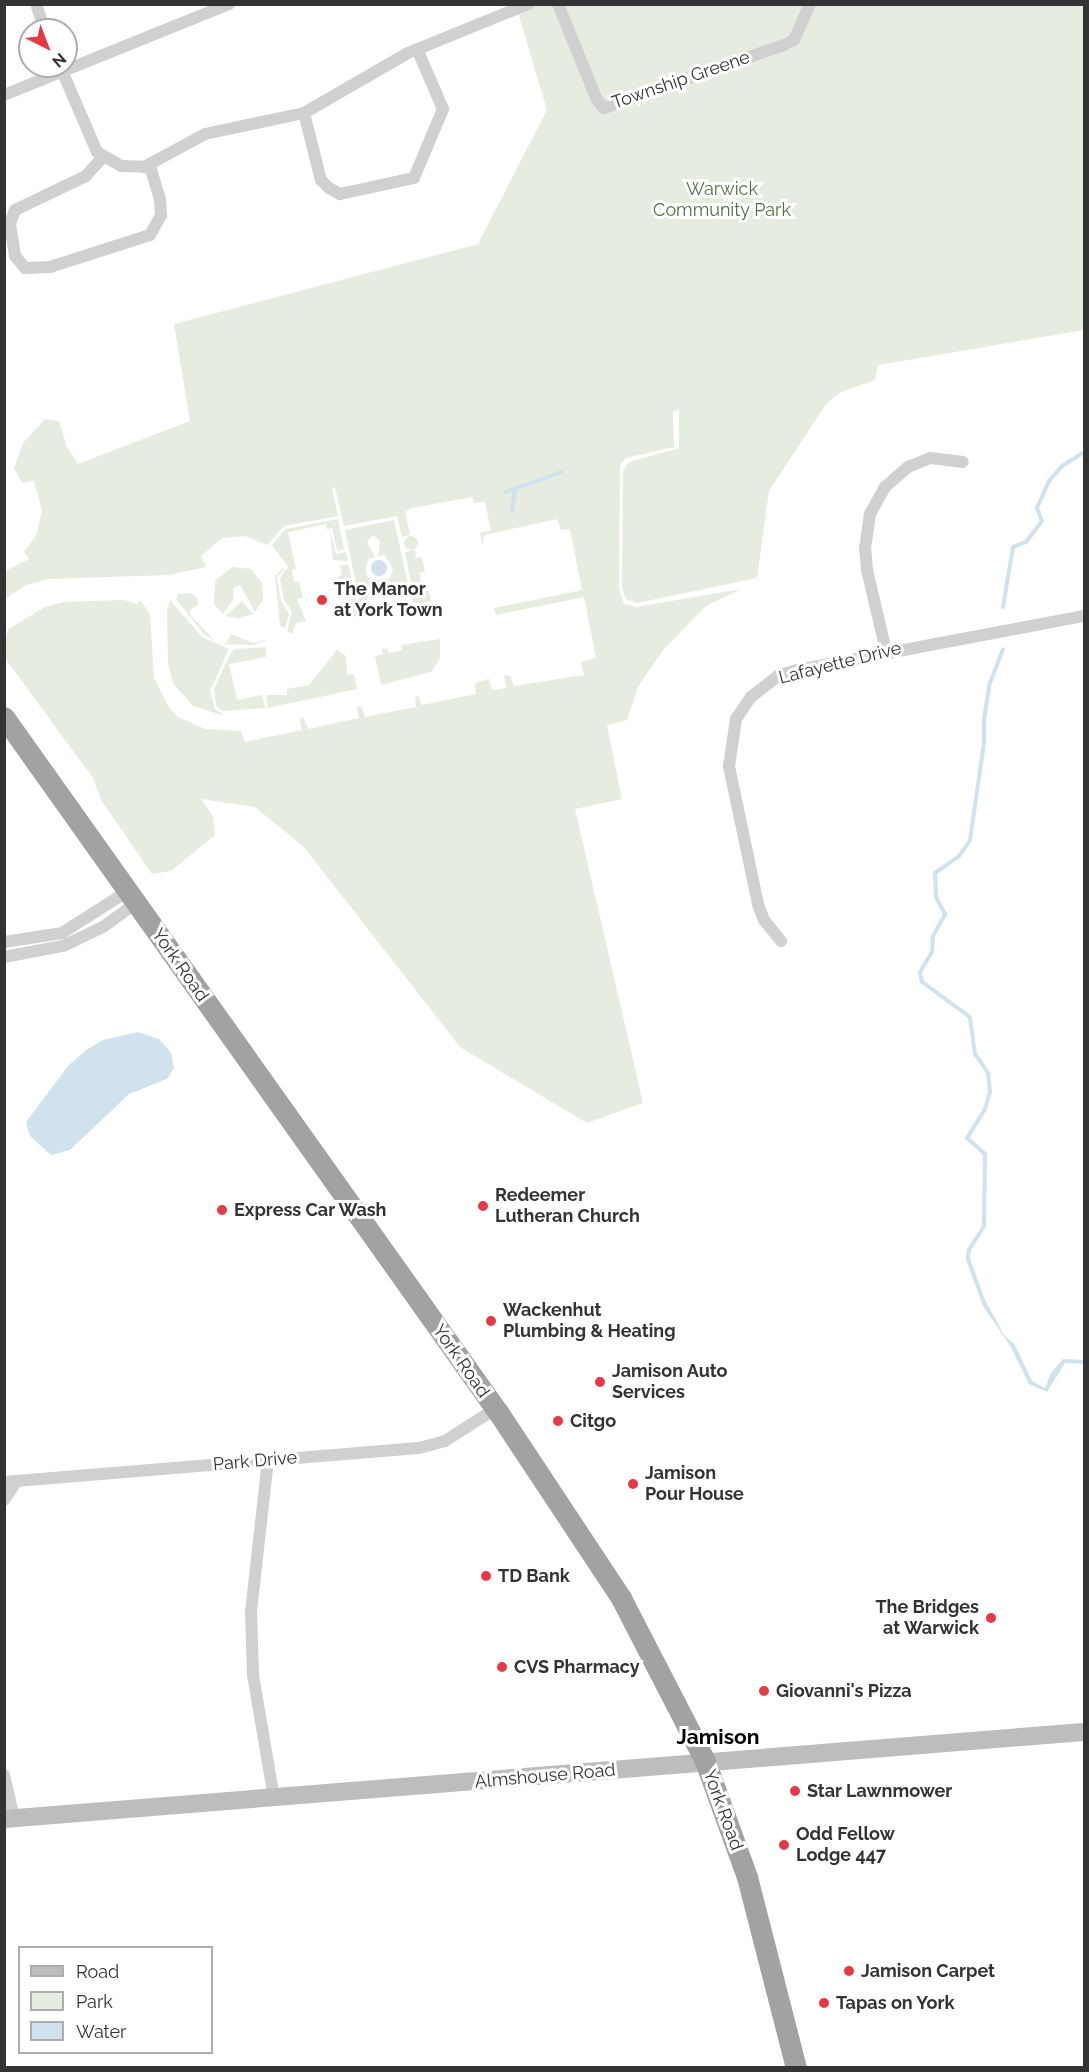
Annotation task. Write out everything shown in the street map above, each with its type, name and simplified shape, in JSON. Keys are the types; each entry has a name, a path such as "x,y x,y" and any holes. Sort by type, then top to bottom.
{"highway":[{"name":"York Road","path":"4,717 592,1549 636,1624 705,1761 747,1876 796,2067"}],"main road":[{"name":"Almshouse Road","path":"9,1818 1084,1732"}],"street":[{"path":"78,62 229,4"},
{"path":"65,78 92,146 102,157 130,167 150,166 205,134 286,119 304,113 413,51 528,4"},
{"name":"Township Greene","path":"558,4 597,100 604,108 794,40 810,4"},
{"path":"304,113 321,180 329,188 340,194 414,178 443,109 413,51"},
{"path":"4,95 40,78"},
{"path":"102,157 86,176 15,210 10,225 15,256 25,268 50,267 150,235 161,215 160,199 150,166"},
{"path":"886,651 867,570 865,549 870,514 885,487 908,467 930,458 963,462"},
{"name":"Lafayette Drive","path":"781,941 758,904 729,766 736,719 757,691 779,675 886,651 1084,616"},
{"path":"4,942 62,933 132,897"},
{"path":"4,957 63,946 103,927 132,897"},
{"name":"Park Drive","path":"11,1482 438,1444 495,1409"},
{"path":"268,1460 254,1560 251,1621 253,1675 274,1798"},
{"path":"4,1500 11,1482"},
{"path":"4,1774 9,1818"}],"green space":[{"name":"Warwick Community Park","path":"528,4 1084,5 1084,330 878,365 875,380 839,393 826,404 769,491 757,578 637,603 626,599 622,589 623,471 629,462 679,448 679,410 673,412 674,447 626,458 620,465 619,589 624,604 636,607 742,589 706,606 663,650 638,687 627,720 607,725 622,799 575,809 643,1103 587,1123 460,1047 304,847 255,807 201,799 213,816 215,835 171,871 152,874 101,800 93,778 5,658 5,638 9,629 45,607 63,602 124,600 137,604 140,600 150,614 154,678 169,707 178,717 205,729 241,731 245,742 302,730 300,719 303,717 308,729 359,718 357,708 361,706 365,717 416,707 415,697 418,695 422,705 476,694 475,683 489,679 492,690 506,688 504,676 510,675 514,686 584,675 581,662 596,658 584,597 496,615 494,608 582,590 570,529 561,530 557,519 484,535 483,546 480,533 491,530 485,502 474,503 472,497 412,508 405,512 410,535 402,537 397,516 344,526 335,487 332,488 338,516 284,526 267,545 245,536 222,538 201,556 206,567 169,575 49,579 26,585 5,599 5,571 29,559 24,552 36,536 42,511 34,481 22,483 14,468 23,443 45,419 59,421 67,447 78,464 190,421 174,324 478,244 547,110 517,9"},
{"path":"338,519 344,549 337,551 332,528 327,529 326,524 288,532 296,569 292,570 294,582 299,582 303,597 297,599 306,621 296,623 292,634 287,631 292,611 284,600 280,578 288,567 272,545 286,529"},
{"path":"394,520 410,593 405,594 394,584 384,584 383,579 390,578 393,569 385,555 378,557 380,541 373,535 367,542 375,557 368,559 366,569 367,576 373,582 379,580 380,585 370,590 366,603 360,604 345,530"},
{"path":"330,530 336,554 346,552 348,561 333,560"},
{"path":"411,536 416,538 418,543 416,548 411,550 406,548 404,543 406,538"},
{"path":"415,550 416,558 422,557 425,572 419,573 421,582 411,583 405,552"},
{"path":"282,564 285,569 277,577 281,601 289,614 285,629 280,626 275,576 284,568"},
{"path":"348,564 355,595 346,597 337,577 342,575 340,566"},
{"path":"232,567 251,569 262,583 263,600 255,612 240,585 233,588 234,598 223,614 214,604 215,581"},
{"path":"427,584 431,601 413,605 412,586"},
{"path":"189,593 196,596 199,604 189,611 192,617 216,642 204,634 176,599 178,594"},
{"path":"355,598 362,615 345,619 341,603"},
{"path":"170,600 202,637 229,649 210,691 215,709 225,716 193,706 173,683 168,663 167,611"},
{"path":"242,601 253,614 239,618 226,616"},
{"path":"231,634 253,643 269,639 255,645 222,644 227,643"},
{"path":"440,639 440,658 431,672 381,685 375,656 383,654 382,649 387,648 389,653 402,650 401,645"},
{"path":"266,647 266,657 229,664 237,700 262,695 265,708 222,711 216,705 214,689 230,654 235,649"},
{"path":"337,650 346,656 347,675 354,674 357,689 268,708 266,695 287,695 287,689 309,685"}],"water":[{"path":"379,560 387,568 379,576 371,568"},
{"path":"138,1032 159,1039 171,1053 174,1068 167,1079 129,1094 70,1150 51,1155 30,1136 26,1122 68,1066 86,1050 103,1040"},
{"path":"984,1298 1004,1335 1015,1345 1032,1381 1045,1388 1051,1373 1063,1359 1084,1360 1084,1364 1065,1363 1047,1392 1029,1384 1011,1347 983,1306"}],"waterway":[{"path":"1003,607 1013,547 1026,542 1042,521 1037,508 1049,481 1062,466 1084,452"},
{"path":"506,492 561,472"},
{"path":"512,511 515,489"},
{"path":"984,1303 968,1259 969,1250 984,1226 985,1154 967,1138 985,1109 990,1092 988,1073 975,1054 970,1017 922,982 920,972 932,952 933,936 945,914 936,897 935,873 959,856 970,840 990,683 1003,649"}],"place":[{"name":"The Manor at York Town","path":"322,600"},
{"name":"Redeemer Lutheran Church","path":"483,1206"},
{"name":"Express Car Wash","path":"222,1210"},
{"name":"Wackenhut Plumbing & Heating","path":"491,1321"},
{"name":"Jamison Auto Services","path":"600,1382"},
{"name":"Citgo","path":"558,1421"},
{"name":"Jamison Pour House","path":"633,1484"},
{"name":"TD Bank","path":"486,1576"},
{"name":"The Bridges at Warwick","path":"991,1618"},
{"name":"CVS Pharmacy","path":"502,1667"},
{"name":"Giovanni's Pizza","path":"764,1691"},
{"name":"Star Lawnmower","path":"795,1791"},
{"name":"Odd Fellow Lodge 447","path":"784,1845"},
{"name":"Jamison Carpet","path":"849,1971"},
{"name":"Tapas on York","path":"824,2003"}],"district":[{"name":"Jamison","path":"718,1737"}]}
